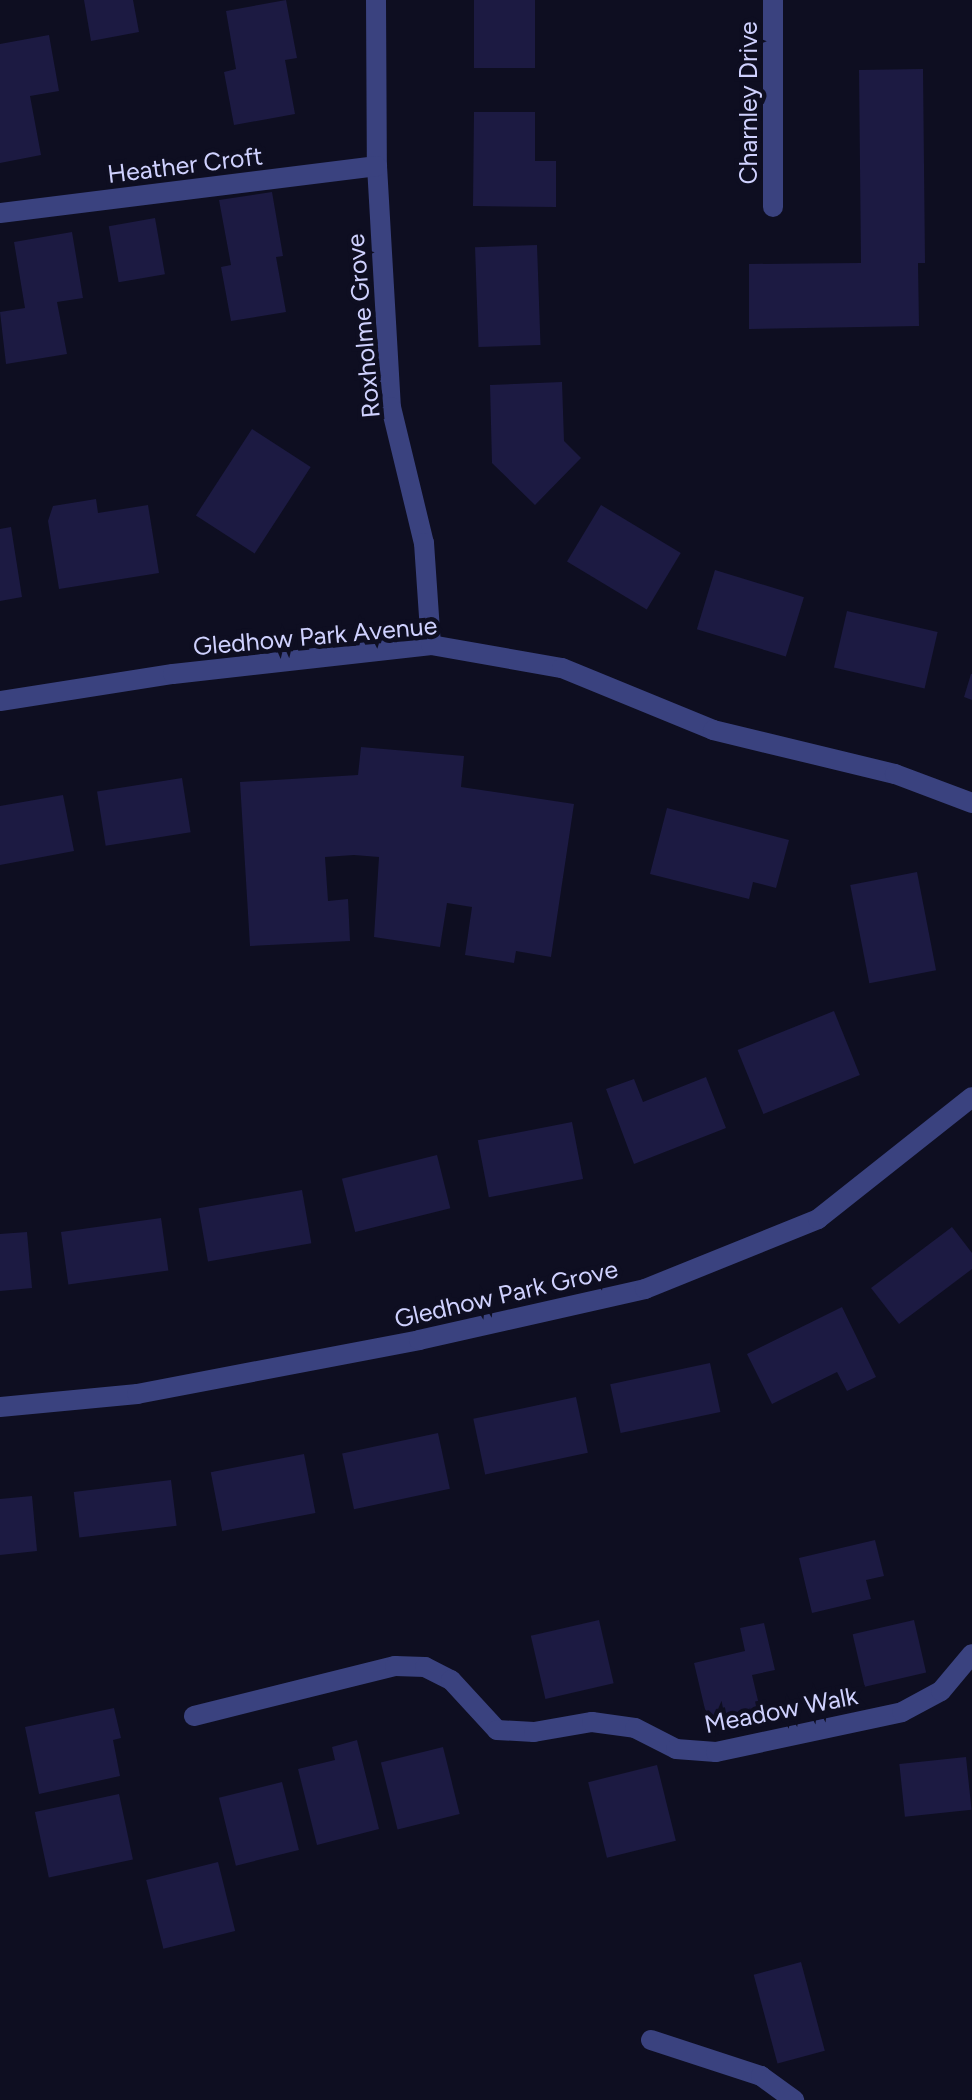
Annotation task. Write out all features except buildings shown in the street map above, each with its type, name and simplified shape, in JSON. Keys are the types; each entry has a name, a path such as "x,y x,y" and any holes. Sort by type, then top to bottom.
{"street":[{"name":"Roxholme Grove","path":"376,0 377,166 391,407 424,543 431,644"},
{"name":"Charnley Drive","path":"773,0 773,207"},
{"name":"Heather Croft","path":"0,213 377,166"},
{"name":"Gledhow Park Avenue","path":"0,701 173,674 431,644 562,668 713,730 895,774 972,803"},
{"name":"Gledhow Park Grove","path":"0,1407 137,1394 419,1340 645,1289 818,1219 972,1097"},
{"name":"Meadow Walk","path":"194,1716 395,1666 425,1667 451,1680 497,1730 534,1732 592,1722 635,1728 676,1749 716,1752 902,1712 941,1691 972,1654"},
{"path":"651,2040 761,2076 794,2100"}]}
